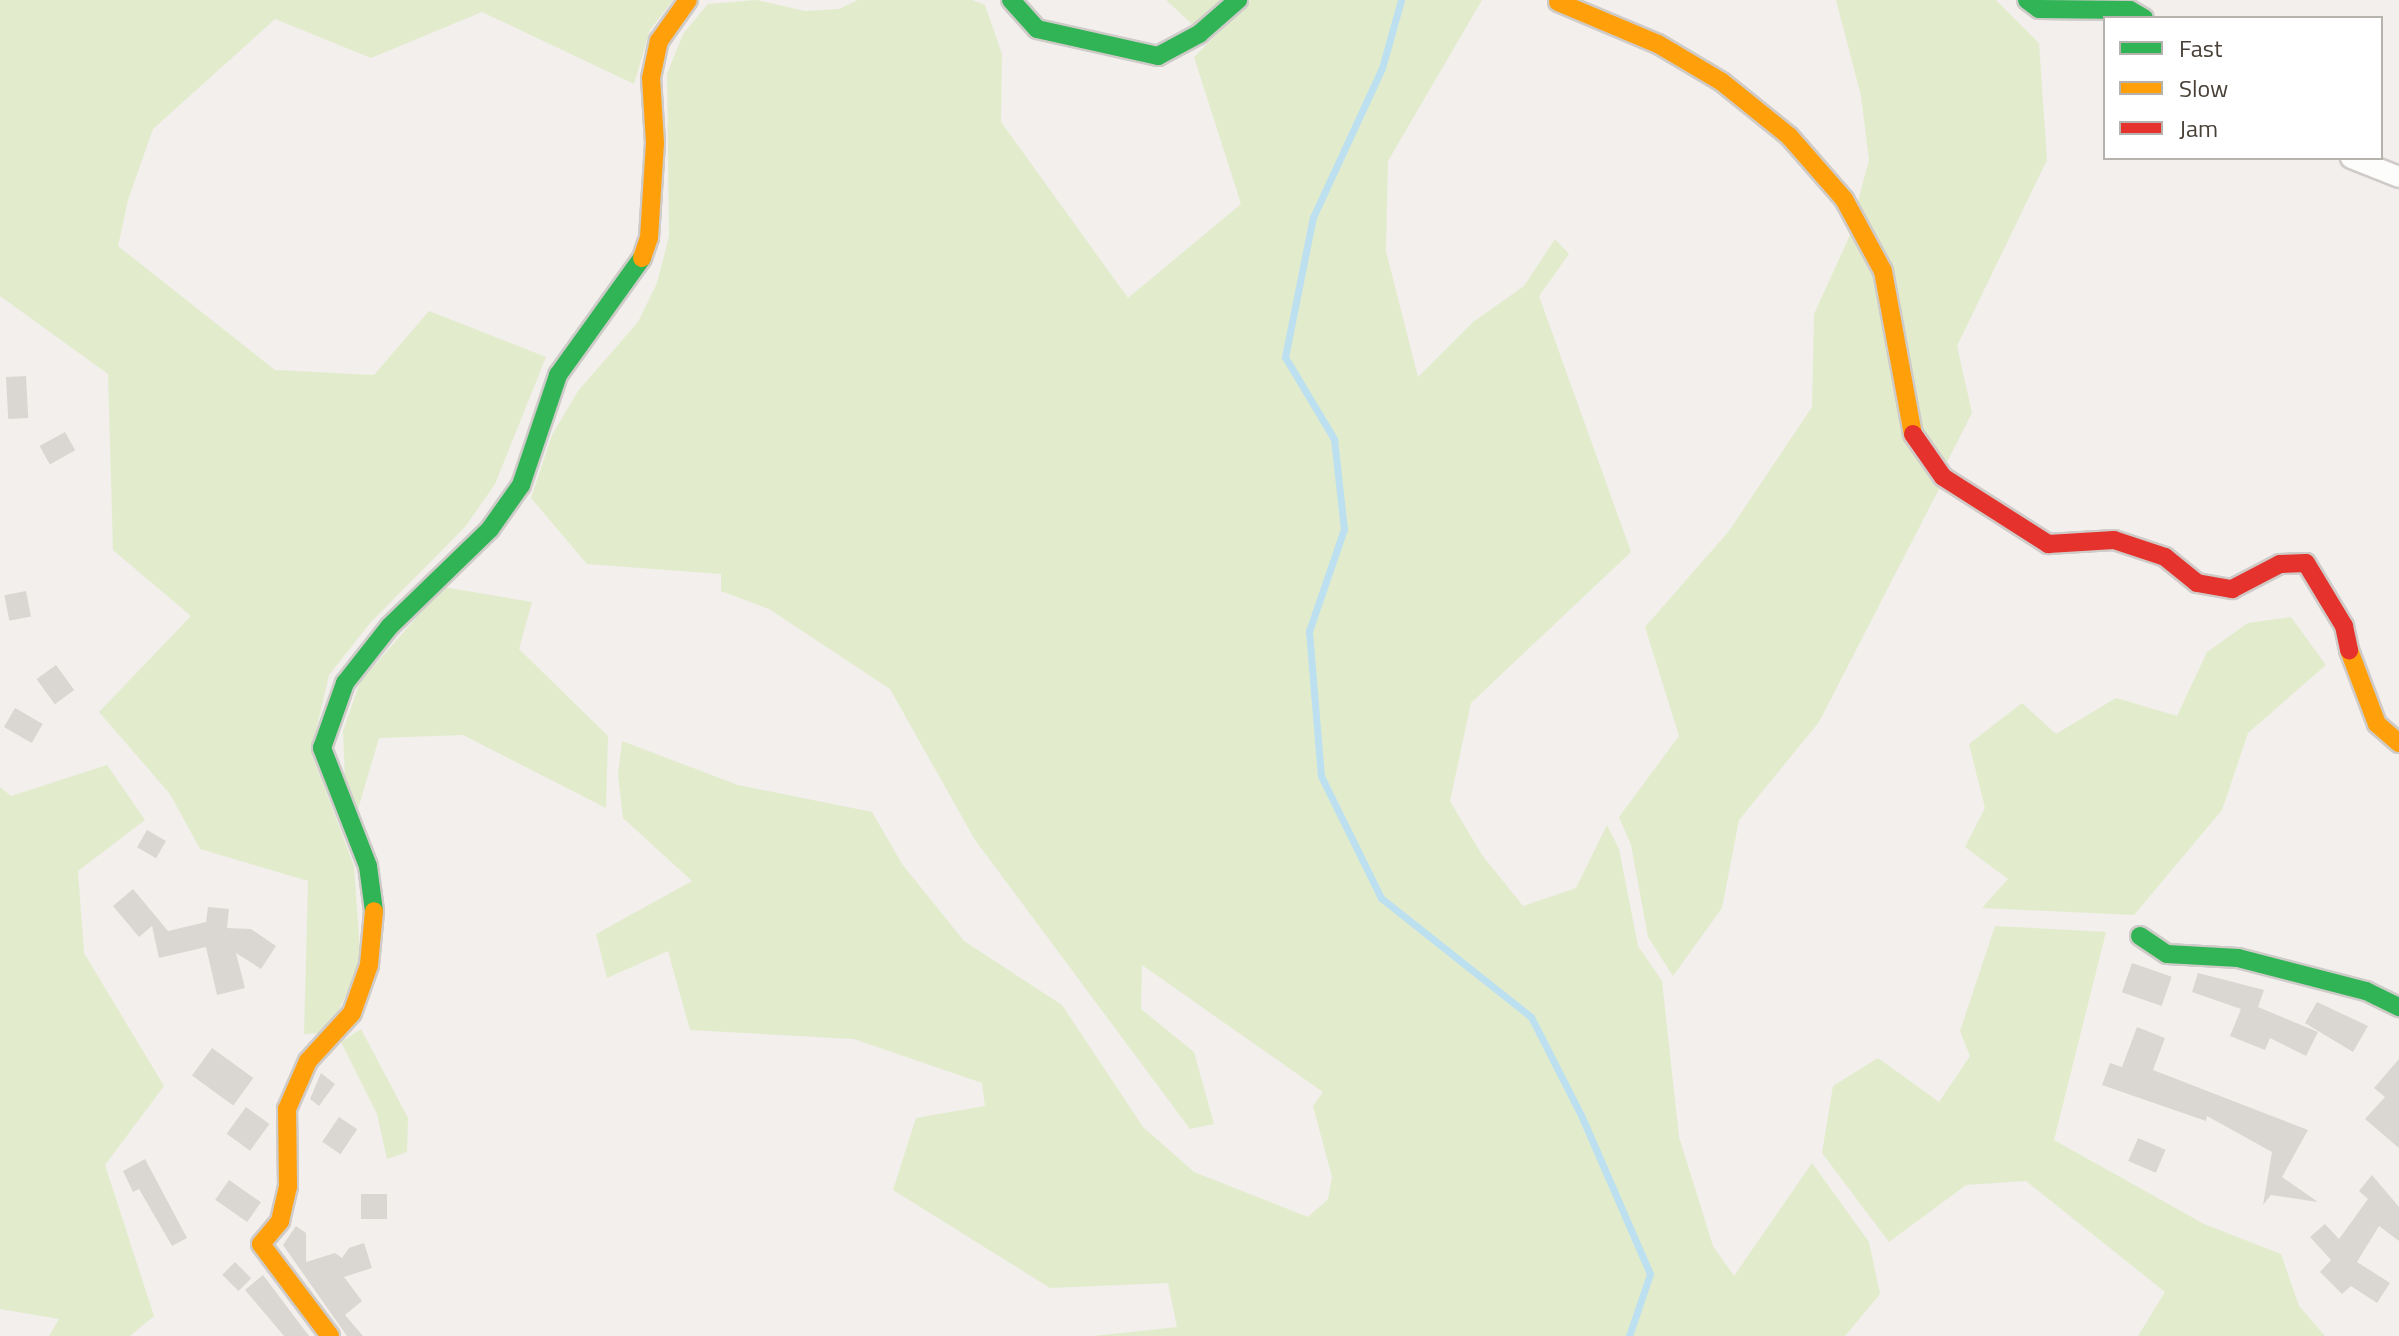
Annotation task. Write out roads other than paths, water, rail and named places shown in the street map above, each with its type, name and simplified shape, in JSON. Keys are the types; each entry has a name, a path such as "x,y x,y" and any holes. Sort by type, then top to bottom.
{"street":[{"path":"330,1336 261,1244 280,1221 288,1187 287,1109 308,1061 352,1013 369,965 375,901 368,866 322,748 345,683 389,627 490,529 521,485 558,375 639,266 649,238 654,159 651,78 659,41 688,0"},
{"path":"1011,0 1037,29 1100,47 1158,56 1199,34 1238,0"},
{"path":"2027,0 2039,9 2130,10 2140,16"},
{"path":"1561,1 1658,44 1722,82 1789,136 1844,199 1883,271 1910,430 1943,477 2048,544 2114,540 2165,557 2197,583 2232,589 2280,564 2306,563 2344,626 2353,671 2377,724 2399,743"},
{"path":"2356,160 2399,177"},
{"path":"2140,936 2167,954 2238,958 2366,991 2399,1007"}],"waterway":[{"path":"1401,0 1382,68 1313,217 1285,357 1334,439 1344,529 1309,631 1321,776 1381,898 1531,1017 1581,1115 1650,1274 1629,1336"}]}
